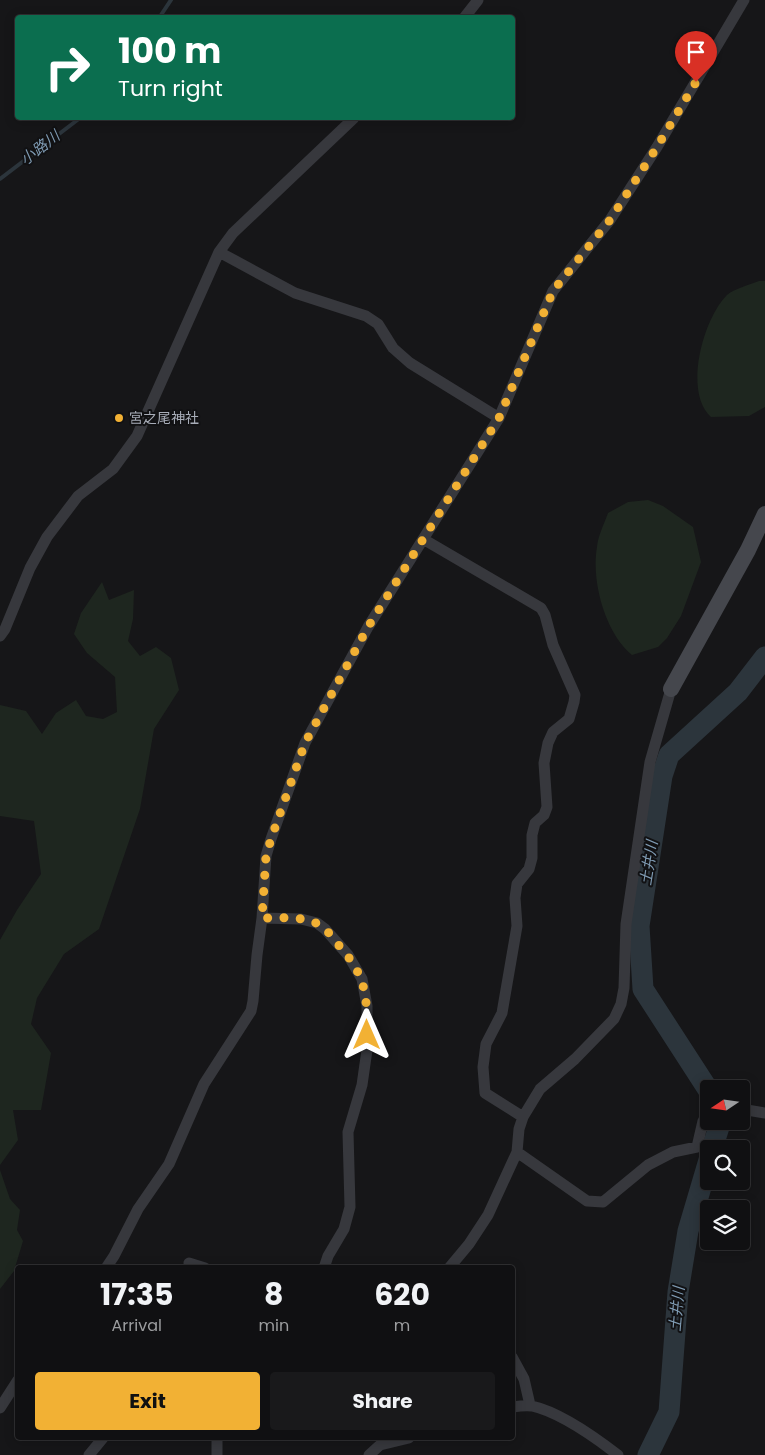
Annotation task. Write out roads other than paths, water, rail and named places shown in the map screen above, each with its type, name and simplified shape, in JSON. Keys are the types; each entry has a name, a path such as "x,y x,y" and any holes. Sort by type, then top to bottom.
{"street":[{"path":"466,15 478,0"},
{"path":"108,1265 138,1209 169,1164 204,1084 251,1011 254,1001 266,856 305,743 368,627 422,538 499,418 553,291 610,220 657,147 744,0"},
{"path":"0,636 5,629 30,568 47,537 78,496 113,469 137,436 219,252 233,233 352,120"},
{"path":"219,252 295,293 366,316 378,324 392,348 410,363 499,418"},
{"path":"452,1265 469,1244 488,1215 517,1152 519,1129 523,1117 540,1089 575,1058 614,1019 621,1004 624,988 626,924 650,762 671,690 748,550 765,514"},
{"path":"422,538 541,608 545,615 553,645 575,695 573,710 569,719 553,732 548,743 544,763 547,807 544,815 536,823 532,835 532,858 529,869 517,884 514,898 517,926 502,1013 486,1044 483,1066 485,1093 523,1117"},
{"path":"262,918 301,919 317,923 325,929 348,955 362,979 364,988 367,1006 367,1050 362,1085 348,1132 350,1207 344,1228 325,1265"},
{"path":"750,1110 765,1113"},
{"path":"517,1152 587,1201 598,1203 603,1202 648,1165 662,1157 697,1147 700,1130"},
{"path":"189,1263 195,1265"},
{"path":"515,1363 524,1379 530,1405"},
{"path":"0,1408 15,1385"},
{"path":"515,1407 530,1405 545,1410 596,1439 618,1455"},
{"path":"89,1455 101,1440"},
{"path":"216,1440 217,1455"},
{"path":"368,1455 380,1441"}],"waterway":[{"name":"小路川","path":"161,15 171,0"},
{"name":"小路川","path":"0,179 77,120"},
{"name":"土井川","path":"702,1080 643,989 639,926 662,776 669,755 738,692 765,657"},
{"name":"土井川","path":"715,1140 718,1130"},
{"name":"土井川","path":"648,1455 669,1412 678,1292 688,1231 700,1190"}],"place":[{"name":"宮之尾神社","path":"119,418"}]}
